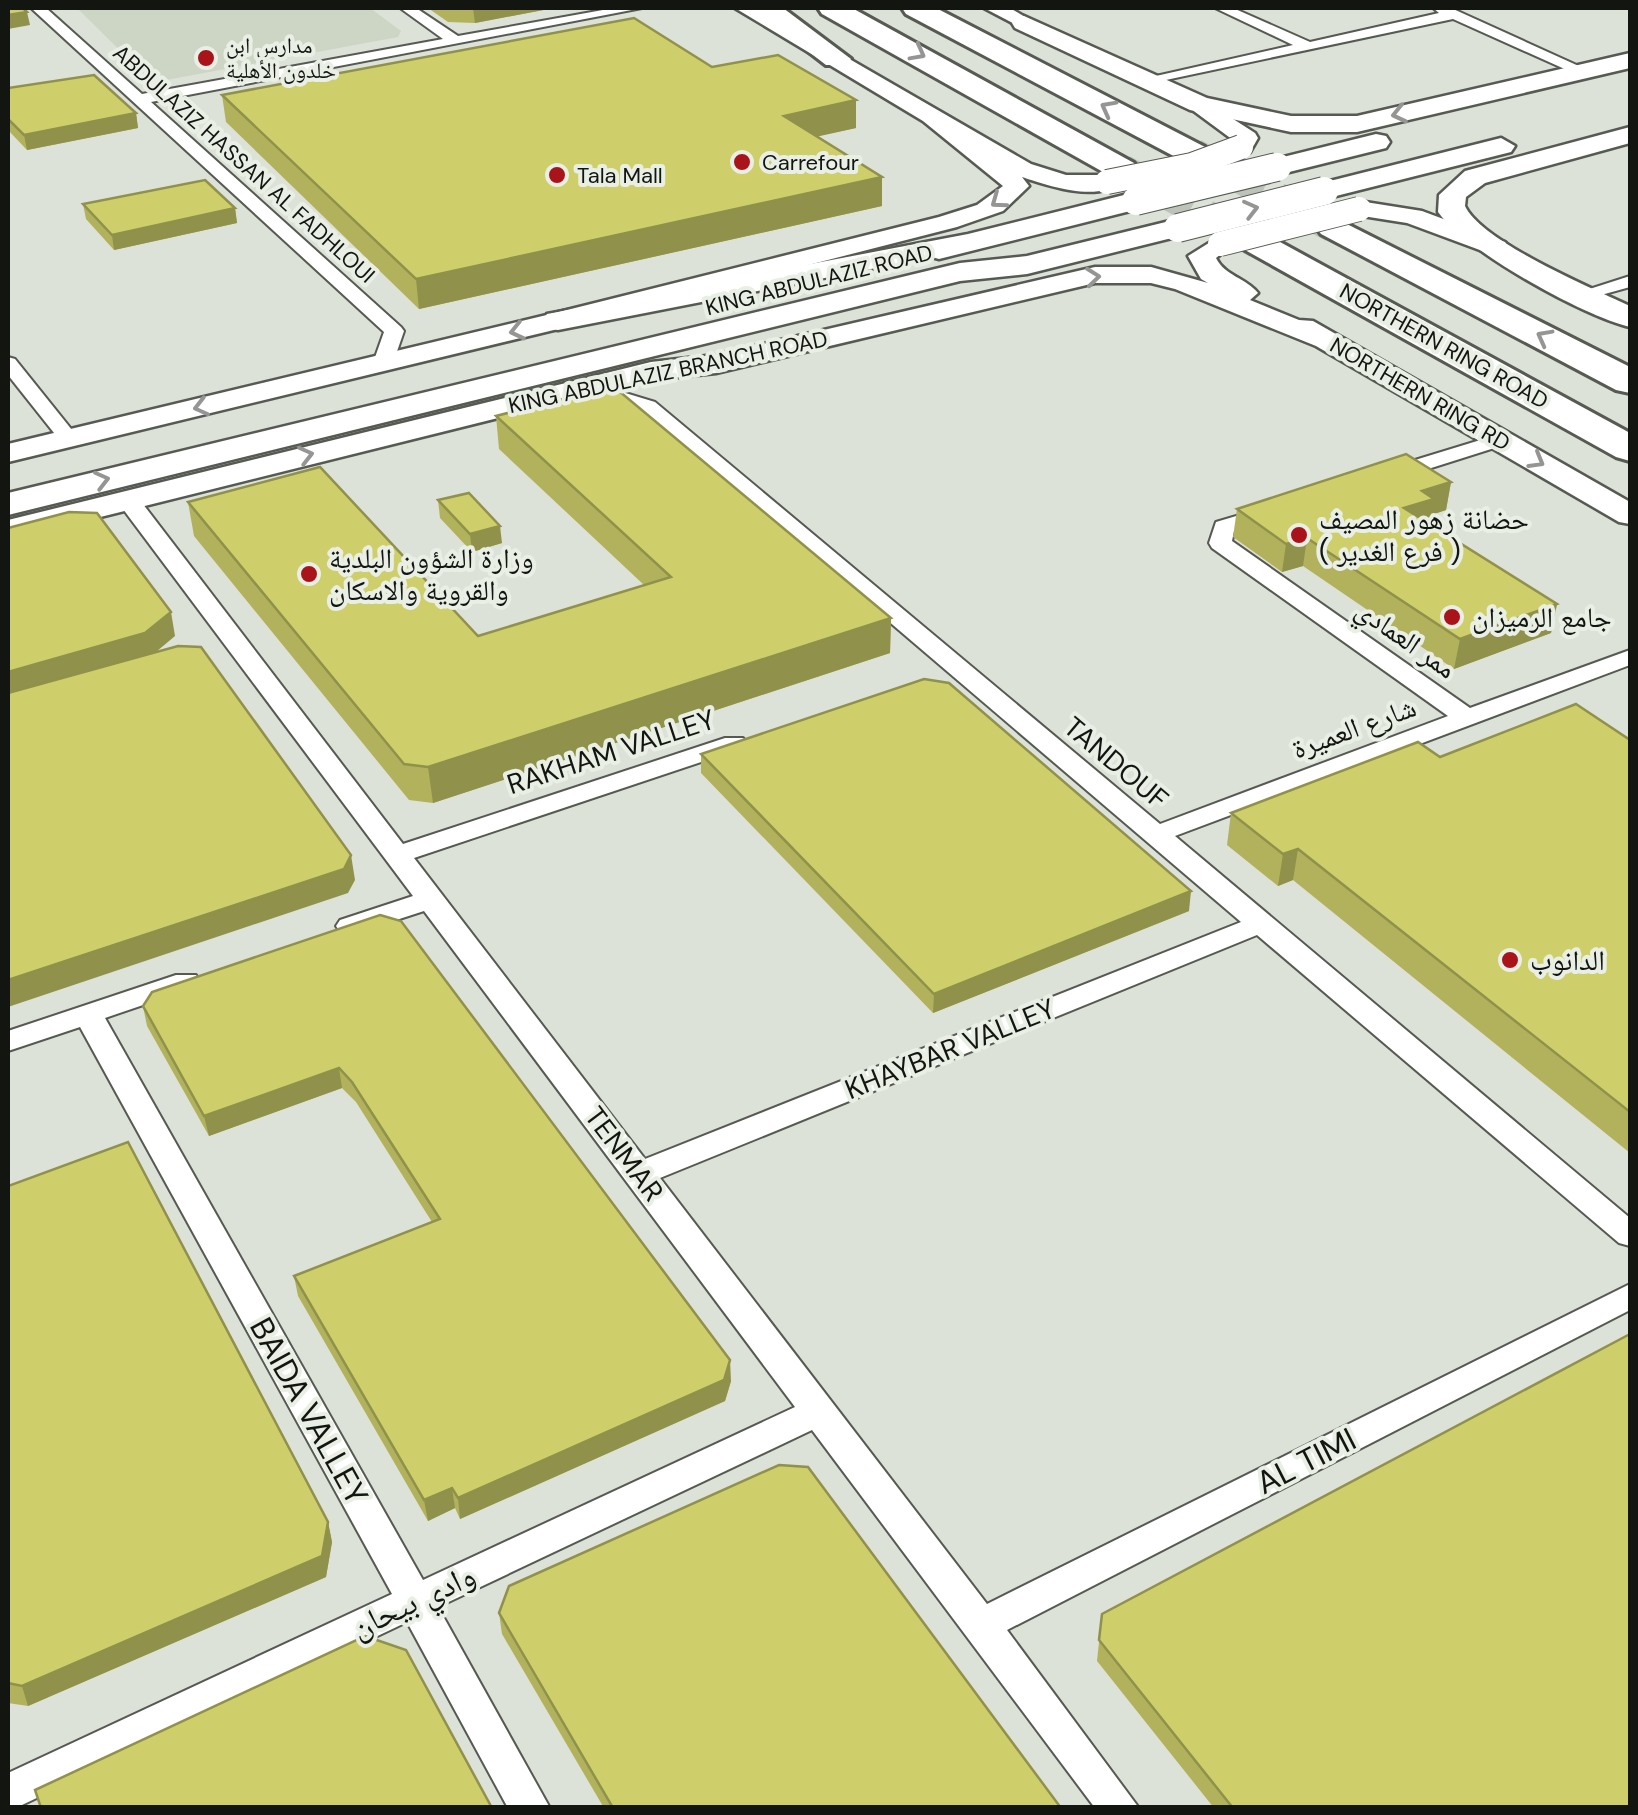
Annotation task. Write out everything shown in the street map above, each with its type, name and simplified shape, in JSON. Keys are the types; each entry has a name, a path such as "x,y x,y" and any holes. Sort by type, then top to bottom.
{"highway":[{"path":"766,8 836,59"},
{"path":"832,8 962,77 1116,176"},
{"path":"916,8 1194,154"},
{"path":"986,8 1024,22"},
{"name":"NORTHERN RING ROAD","path":"1346,218 1630,382"},
{"name":"NORTHERN RING ROAD","path":"1257,243 1630,450"}],"main road":[{"path":"1024,22 1198,104 1291,124 1357,124 1579,83 1630,61"},
{"name":"KING ABDULAZIZ ROAD","path":"8,504 686,326 996,236 1277,167 1579,83 1630,79"},
{"name":"KING ABDULAZIZ ROAD","path":"8,477 686,326 960,272 1027,264 1630,115"},
{"path":"1630,135 1488,172 1456,190 1451,201 1452,212 1496,248 1630,318"},
{"path":"558,321 996,236"},
{"path":"651,371 986,284 1027,264"}],"street":[{"name":"ABDULAZIZ HASSAN AL FADHLOUI","path":"38,8 104,78 138,100 394,330 383,363"},
{"path":"407,8 454,40"},
{"path":"138,100 635,8"},
{"path":"746,8 1022,169 1064,183 1192,165 1241,146 1246,138 1198,104"},
{"path":"995,8 1024,22"},
{"path":"1222,8 1307,46"},
{"path":"1153,81 1449,10 1579,83"},
{"path":"8,453 558,321 948,222 990,210 1008,197 1016,186 1007,174 932,117"},
{"path":"1346,218 1400,212 1439,223 1496,248"},
{"name":"NORTHERN RING RD","path":"1346,218 1220,244 1201,256 1210,274 1630,515"},
{"name":"KING ABDULAZIZ BRANCH ROAD","path":"8,530 651,371 716,364 1095,275 1152,275 1184,283 1325,340"},
{"path":"1583,294 1630,282"},
{"path":"8,363 68,439"},
{"name":"TANDOUF","path":"540,399 622,398 648,406 1630,1235"},
{"path":"1371,481 1500,440"},
{"name":"TENMAR","path":"128,500 228,646 397,854 1119,1808"},
{"name":"ممر العمادي","path":"1297,504 1224,527 1220,544 1467,718"},
{"name":"شارع العميرة","path":"1154,835 1630,657"},
{"path":"921,681 958,668"},
{"name":"RAKHAM VALLEY","path":"397,854 752,737"},
{"path":"322,936 431,900"},
{"name":"KHAYBAR VALLEY","path":"640,1174 1260,924"},
{"path":"8,1041 214,972"},
{"name":"BAIDA VALLEY","path":"88,1014 530,1808"},
{"name":"AL TIMI","path":"981,1625 1630,1296"},
{"name":"وادي بيحان","path":"8,1792 819,1411"}],"shaded area":[{"name":"مدارس ابن خلدون الأهلية","path":"77,8 370,8 401,31 398,37 166,80 149,79"}],"building":[{"path":"8,8 23,8 27,12 8,15"},
{"name":"Tala Mall","path":"634,18 712,67 778,55 856,100 784,116 882,177 416,279 222,95"},
{"path":"94,75 136,113 24,135 8,119 8,88"},
{"path":"205,180 235,208 112,235 83,204"},
{"name":"وزارة الشؤون البلدية والقروية والاسكان","path":"613,386 891,618 428,767 404,764 188,502 320,467 478,636 671,577 496,416"},
{"path":"1406,454 1451,482 1422,491 1434,499 1404,508 1557,604 1460,639 1307,538 1286,544 1237,509"},
{"path":"469,493 500,526 470,534 438,500"},
{"path":"69,512 97,513 171,612 145,633 8,672 8,528"},
{"path":"178,646 201,647 351,855 344,869 8,980 8,693"},
{"path":"924,679 949,683 1191,891 934,994 701,754"},
{"name":"الدانوب","path":"1576,704 1630,740 1630,1112 1298,849 1283,854 1231,813 1418,742 1440,757"},
{"path":"380,915 401,921 730,1360 724,1380 458,1498 452,1488 424,1500 294,1276 440,1219 352,1082 339,1068 204,1116 143,1006 152,992"},
{"path":"128,1142 328,1522 322,1556 22,1686 8,1683 8,1186"},
{"path":"1630,1334 1630,1808 1233,1808 1099,1640 1102,1614"},
{"path":"779,1465 808,1467 1061,1808 613,1808 499,1613 509,1586"},
{"path":"365,1636 406,1650 492,1808 41,1808 35,1790"}],"tunnel":[{"path":"1194,154 1333,227"},
{"path":"1123,170 1257,243"}],"place":[{"name":"مدارس ابن خلدون الأهلية","path":"206,58"},
{"name":"Carrefour","path":"742,162"},
{"name":"Tala Mall","path":"557,175"},
{"name":"حضانة زهور المصيف ( فرع الغدير )","path":"1299,535"},
{"name":"وزارة الشؤون البلدية والقروية والاسكان","path":"309,574"},
{"name":"جامع الرميزان","path":"1452,617"},
{"name":"الدانوب","path":"1510,960"}]}
